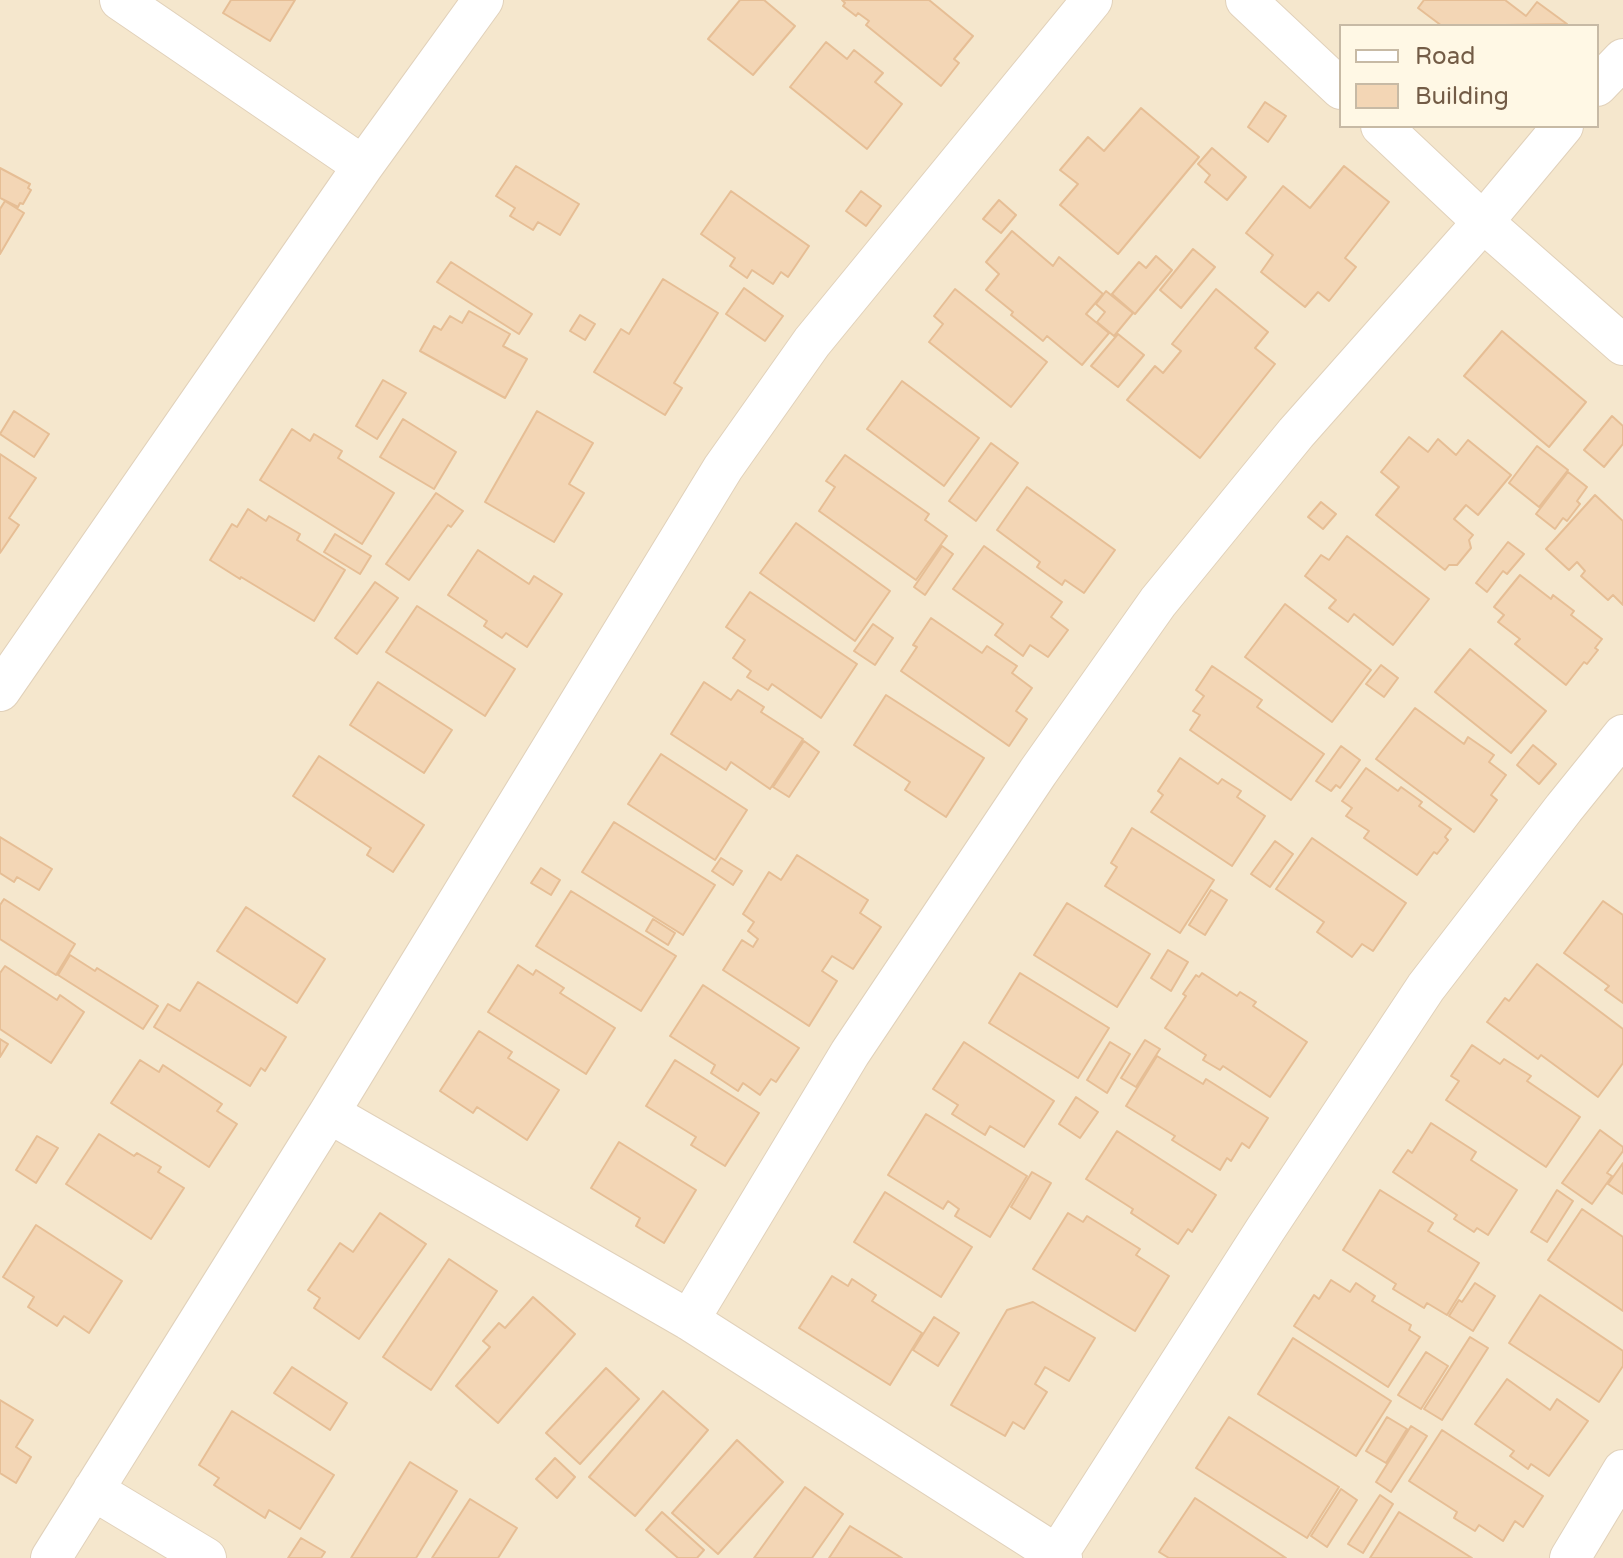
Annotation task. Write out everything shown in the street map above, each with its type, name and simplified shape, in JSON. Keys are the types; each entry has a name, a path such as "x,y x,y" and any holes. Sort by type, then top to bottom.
{"street":[{"path":"120,0 363,166"},
{"path":"0,691 363,166 483,0"},
{"path":"51,1558 329,1113 723,468 812,342 1092,0"},
{"path":"1246,0 1339,87"},
{"path":"1599,84 1623,59"},
{"path":"1383,128 1483,222 1623,345"},
{"path":"689,1320 850,1053 1038,772 1149,615 1296,433 1483,222 1561,128"},
{"path":"329,1113 689,1320 1059,1557 1265,1230 1426,987 1623,735"},
{"path":"1570,1558 1623,1470"},
{"path":"93,1490 206,1558"}],"shaded area":[{"path":"0,0 1623,0 1623,1558 0,1558"}],"building":[{"path":"231,0 295,0 270,41 223,13"},
{"path":"740,0 764,0 795,26 753,75 708,39"},
{"path":"842,0 929,0 973,36 954,59 959,63 941,86 866,25 869,21 843,6 845,3"},
{"path":"1424,0 1505,0 1526,16 1537,2 1567,24 1439,24 1418,8"},
{"path":"826,42 847,59 854,50 883,73 875,82 902,104 867,149 790,87"},
{"path":"1265,102 1286,116 1268,142 1248,127"},
{"path":"1141,108 1199,157 1118,254 1060,205 1078,184 1060,170 1088,137 1104,151"},
{"path":"1212,148 1246,177 1227,200 1205,182 1210,175 1198,164"},
{"path":"516,166 579,204 560,235 538,222 533,230 510,216 515,208 496,196"},
{"path":"1344,166 1389,202 1345,258 1356,267 1329,301 1318,292 1305,307 1261,272 1273,255 1246,233 1283,186 1310,208"},
{"path":"0,168 30,184 28,188 31,190 18,207 0,198"},
{"path":"731,191 809,246 788,277 781,272 773,284 752,270 747,278 730,266 735,258 701,234"},
{"path":"861,191 881,206 866,226 846,211"},
{"path":"999,200 1016,215 1001,233 983,219"},
{"path":"5,201 24,213 0,254 0,209"},
{"path":"1012,231 1053,266 1059,257 1103,294 1086,314 1109,333 1082,365 1047,336 1043,341 986,290 999,274 986,262"},
{"path":"1193,249 1215,267 1181,308 1160,290"},
{"path":"1156,256 1172,270 1135,314 1112,294 1139,262 1146,268"},
{"path":"451,262 532,314 519,334 437,282"},
{"path":"663,279 718,313 674,383 682,388 665,415 594,372 621,329 629,334"},
{"path":"744,288 783,316 765,341 726,314"},
{"path":"955,289 1047,362 1011,407 929,342 943,324 934,316"},
{"path":"1216,289 1268,332 1255,348 1275,364 1200,458 1127,400 1155,366 1163,373 1181,351 1172,344"},
{"path":"1106,291 1133,313 1114,336 1097,322 1105,312 1096,304"},
{"path":"469,311 510,334 503,346 527,359 505,398 420,351 434,326 441,330 450,316 462,323"},
{"path":"580,315 595,324 585,340 570,331"},
{"path":"1502,331 1586,402 1549,447 1464,376"},
{"path":"1118,334 1144,355 1118,387 1091,366"},
{"path":"383,380 406,393 377,439 356,426"},
{"path":"902,381 979,438 944,486 867,429"},
{"path":"14,411 49,434 34,457 0,434"},
{"path":"537,411 593,443 569,484 584,493 554,542 485,502"},
{"path":"1612,416 1623,426 1623,444 1604,467 1584,450"},
{"path":"403,419 456,452 434,489 380,457"},
{"path":"292,429 310,441 314,434 342,451 338,458 394,493 362,544 260,480"},
{"path":"1409,437 1428,452 1438,439 1456,455 1468,440 1511,475 1478,515 1466,505 1454,519 1473,535 1469,540 1471,548 1457,565 1449,565 1445,570 1376,515 1399,487 1381,472"},
{"path":"991,443 1018,463 976,521 949,501"},
{"path":"1537,446 1568,470 1539,507 1509,483"},
{"path":"0,454 36,478 9,518 19,525 0,553"},
{"path":"845,455 929,514 925,520 947,536 916,580 819,511 835,487 826,481"},
{"path":"1568,472 1587,487 1577,501 1580,504 1567,521 1563,518 1555,529 1536,514"},
{"path":"1027,487 1115,550 1084,593 1065,580 1062,585 1037,567 1040,562 997,530"},
{"path":"436,493 463,511 451,527 448,525 409,580 386,564"},
{"path":"1595,495 1623,521 1623,605 1613,595 1608,600 1581,576 1585,571 1577,562 1569,570 1546,549"},
{"path":"1321,502 1336,514 1323,529 1308,517"},
{"path":"248,509 266,521 269,516 300,534 297,540 345,570 314,621 210,560 232,524 237,527"},
{"path":"796,523 890,591 855,641 760,573"},
{"path":"335,534 371,556 360,574 324,552"},
{"path":"1347,536 1429,599 1393,645 1354,614 1348,622 1329,608 1336,600 1305,576 1321,555 1329,560"},
{"path":"1508,542 1524,554 1507,574 1503,571 1487,592 1476,583"},
{"path":"942,546 953,554 925,595 914,587"},
{"path":"984,546 1062,602 1051,617 1068,630 1048,657 1030,645 1023,656 995,635 1003,624 953,589"},
{"path":"478,550 529,584 534,576 562,594 527,647 506,633 502,638 484,626 487,621 448,595"},
{"path":"1520,575 1551,599 1553,595 1574,611 1571,615 1602,639 1595,648 1598,650 1566,685 1515,644 1520,639 1498,622 1504,615 1494,607"},
{"path":"375,582 398,598 357,654 335,638"},
{"path":"750,592 857,664 821,718 772,684 768,690 747,677 751,671 733,658 745,640 726,627"},
{"path":"1285,604 1371,670 1332,722 1245,657"},
{"path":"417,606 515,669 485,716 386,652"},
{"path":"931,618 982,653 987,646 1017,666 1012,673 1032,688 1016,711 1027,719 1009,746 901,671"},
{"path":"873,624 893,638 875,665 854,651"},
{"path":"1470,649 1546,711 1511,753 1435,692"},
{"path":"1381,665 1398,678 1384,697 1366,684"},
{"path":"1212,666 1262,700 1257,707 1324,754 1291,800 1190,730 1200,715 1193,711 1204,696 1196,690"},
{"path":"378,682 452,730 424,773 350,725"},
{"path":"704,682 731,700 738,690 764,707 761,712 803,739 770,789 731,762 726,770 671,734"},
{"path":"886,695 984,758 946,817 905,790 910,782 854,745"},
{"path":"1415,708 1464,744 1468,737 1494,755 1489,762 1506,775 1491,795 1497,800 1474,832 1376,759"},
{"path":"804,741 819,752 789,797 773,787"},
{"path":"1533,745 1556,764 1539,784 1517,765"},
{"path":"1341,746 1360,760 1340,788 1336,785 1331,791 1316,781"},
{"path":"661,754 747,810 715,860 628,804"},
{"path":"319,756 424,825 393,872 367,855 371,848 293,796"},
{"path":"1180,758 1218,784 1222,779 1241,791 1237,797 1265,816 1232,866 1151,812 1163,795 1158,791"},
{"path":"1366,768 1398,791 1401,787 1422,802 1419,806 1451,829 1445,837 1448,840 1437,854 1434,852 1417,875 1364,838 1369,831 1346,816 1352,808 1342,801"},
{"path":"614,822 715,885 683,935 582,872"},
{"path":"1132,828 1214,880 1180,933 1105,886 1117,867 1111,863"},
{"path":"0,837 52,869 39,890 17,877 14,882 0,873"},
{"path":"1312,838 1406,903 1373,951 1362,944 1352,957 1317,932 1324,922 1276,889"},
{"path":"1275,841 1293,854 1270,887 1251,874"},
{"path":"797,855 868,900 860,913 881,927 853,969 832,956 822,971 837,981 809,1026 723,970 742,940 753,947 758,939 748,931 754,922 743,914 769,872 781,880"},
{"path":"721,858 742,871 733,885 712,871"},
{"path":"541,868 560,880 551,895 531,883"},
{"path":"1211,890 1227,900 1205,935 1189,925"},
{"path":"571,891 676,956 641,1011 536,946"},
{"path":"4,899 75,944 56,975 0,939 0,905"},
{"path":"1603,901 1623,915 1623,1003 1605,990 1609,986 1564,953"},
{"path":"1067,903 1150,954 1117,1007 1034,955"},
{"path":"246,907 325,959 297,1003 217,951"},
{"path":"653,919 675,933 668,945 646,931"},
{"path":"1168,950 1188,962 1171,991 1151,978"},
{"path":"70,955 158,1006 143,1029 58,975"},
{"path":"1537,964 1623,1029 1623,1063 1598,1097 1541,1055 1538,1059 1487,1022 1505,998 1509,1001"},
{"path":"518,965 533,975 536,970 564,988 560,993 615,1028 586,1074 488,1012"},
{"path":"5,966 57,1000 60,995 84,1012 51,1063 0,1029 0,973"},
{"path":"1020,973 1109,1028 1078,1078 989,1023"},
{"path":"1202,973 1237,996 1240,992 1256,1002 1253,1006 1307,1042 1270,1097 1223,1066 1220,1070 1203,1060 1206,1055 1165,1028 1186,996 1183,994 1196,975 1199,977"},
{"path":"198,982 286,1037 265,1071 261,1068 250,1086 154,1027 168,1004 180,1011"},
{"path":"703,985 799,1048 776,1082 771,1079 760,1095 743,1083 738,1091 711,1073 715,1065 670,1036"},
{"path":"479,1031 512,1052 508,1058 559,1090 527,1140 477,1107 473,1113 440,1091"},
{"path":"0,1039 8,1044 0,1057"},
{"path":"1145,1040 1160,1049 1136,1087 1121,1078"},
{"path":"964,1042 1054,1101 1024,1147 990,1126 985,1135 952,1114 958,1105 933,1089"},
{"path":"1110,1042 1130,1054 1107,1093 1087,1080"},
{"path":"1472,1045 1500,1064 1504,1059 1531,1076 1527,1081 1580,1117 1546,1167 1446,1100 1459,1081 1451,1076"},
{"path":"1157,1056 1203,1084 1206,1079 1268,1118 1249,1148 1242,1143 1231,1161 1227,1158 1220,1170 1172,1140 1175,1136 1126,1106"},
{"path":"140,1060 159,1072 163,1065 222,1104 217,1111 237,1124 209,1167 111,1103"},
{"path":"675,1060 759,1113 725,1166 691,1145 696,1137 646,1106"},
{"path":"1076,1097 1098,1112 1080,1138 1059,1124"},
{"path":"926,1114 1027,1176 990,1237 955,1216 959,1209 948,1201 943,1209 888,1175"},
{"path":"1431,1123 1476,1152 1471,1160 1517,1190 1488,1235 1477,1228 1474,1232 1454,1219 1457,1215 1393,1172 1408,1150 1412,1153"},
{"path":"1600,1130 1623,1147 1623,1151 1607,1173 1612,1176 1592,1204 1562,1183"},
{"path":"1117,1131 1216,1195 1192,1232 1188,1229 1178,1244 1131,1213 1133,1209 1086,1179"},
{"path":"99,1134 134,1156 137,1153 161,1167 158,1172 184,1188 151,1239 66,1184"},
{"path":"37,1136 58,1148 36,1183 16,1170"},
{"path":"619,1142 696,1190 664,1243 636,1226 640,1218 591,1188"},
{"path":"1623,1163 1623,1194 1608,1184"},
{"path":"1032,1172 1051,1183 1030,1219 1011,1207"},
{"path":"1380,1190 1433,1223 1428,1231 1479,1263 1447,1315 1427,1303 1424,1308 1393,1289 1396,1284 1343,1250"},
{"path":"1557,1190 1573,1201 1547,1242 1531,1232"},
{"path":"885,1192 972,1247 941,1297 854,1242"},
{"path":"1582,1209 1623,1237 1623,1311 1548,1260"},
{"path":"380,1213 426,1244 359,1339 314,1308 320,1298 308,1290 340,1243 353,1252"},
{"path":"1068,1213 1083,1222 1087,1216 1140,1249 1136,1255 1169,1276 1135,1331 1033,1269"},
{"path":"36,1225 122,1281 89,1333 64,1316 57,1326 28,1307 34,1297 3,1277"},
{"path":"449,1259 497,1291 431,1390 383,1357"},
{"path":"832,1276 848,1286 852,1279 876,1295 872,1301 922,1333 890,1385 799,1328"},
{"path":"1331,1280 1350,1292 1356,1283 1375,1296 1372,1301 1411,1325 1409,1330 1420,1337 1388,1387 1294,1326 1314,1295 1319,1299"},
{"path":"1475,1283 1495,1296 1473,1331 1449,1316"},
{"path":"1540,1295 1623,1351 1623,1366 1599,1402 1509,1343"},
{"path":"533,1297 575,1334 498,1423 456,1386 490,1347 483,1341 499,1323 505,1328"},
{"path":"1033,1302 1095,1338 1069,1381 1045,1367 1035,1384 1047,1392 1024,1429 1013,1422 1005,1436 951,1405 1007,1310"},
{"path":"934,1317 959,1333 938,1366 913,1350"},
{"path":"1470,1337 1488,1348 1442,1420 1424,1409"},
{"path":"1293,1338 1391,1401 1356,1456 1258,1394"},
{"path":"1426,1352 1448,1366 1421,1409 1398,1395"},
{"path":"292,1367 347,1403 330,1430 274,1393"},
{"path":"606,1368 639,1399 580,1464 546,1433"},
{"path":"1507,1379 1550,1410 1557,1399 1588,1421 1549,1476 1531,1464 1528,1469 1510,1456 1514,1451 1475,1424"},
{"path":"663,1391 708,1430 635,1516 589,1477"},
{"path":"0,1400 33,1420 16,1447 31,1457 16,1483 0,1473"},
{"path":"232,1411 334,1475 300,1529 269,1510 265,1518 214,1485 219,1478 199,1465"},
{"path":"1229,1417 1339,1487 1307,1538 1196,1468"},
{"path":"1387,1417 1407,1429 1386,1463 1366,1451"},
{"path":"1411,1426 1427,1436 1391,1492 1376,1482"},
{"path":"1442,1430 1543,1496 1523,1527 1515,1521 1503,1541 1479,1525 1475,1531 1454,1518 1457,1512 1409,1481"},
{"path":"737,1440 783,1482 718,1554 672,1513"},
{"path":"555,1458 575,1477 557,1498 536,1479"},
{"path":"410,1462 457,1491 416,1558 351,1558"},
{"path":"805,1487 843,1514 812,1558 754,1558"},
{"path":"1341,1489 1357,1500 1327,1547 1311,1536"},
{"path":"1380,1495 1393,1504 1363,1553 1348,1544"},
{"path":"1195,1498 1286,1558 1169,1558 1159,1552"},
{"path":"470,1499 517,1528 498,1558 432,1558"},
{"path":"662,1512 704,1550 697,1558 678,1558 646,1530"},
{"path":"1399,1512 1472,1558 1370,1558"},
{"path":"850,1526 902,1558 829,1558"},
{"path":"301,1538 325,1552 321,1558 288,1558"}]}
